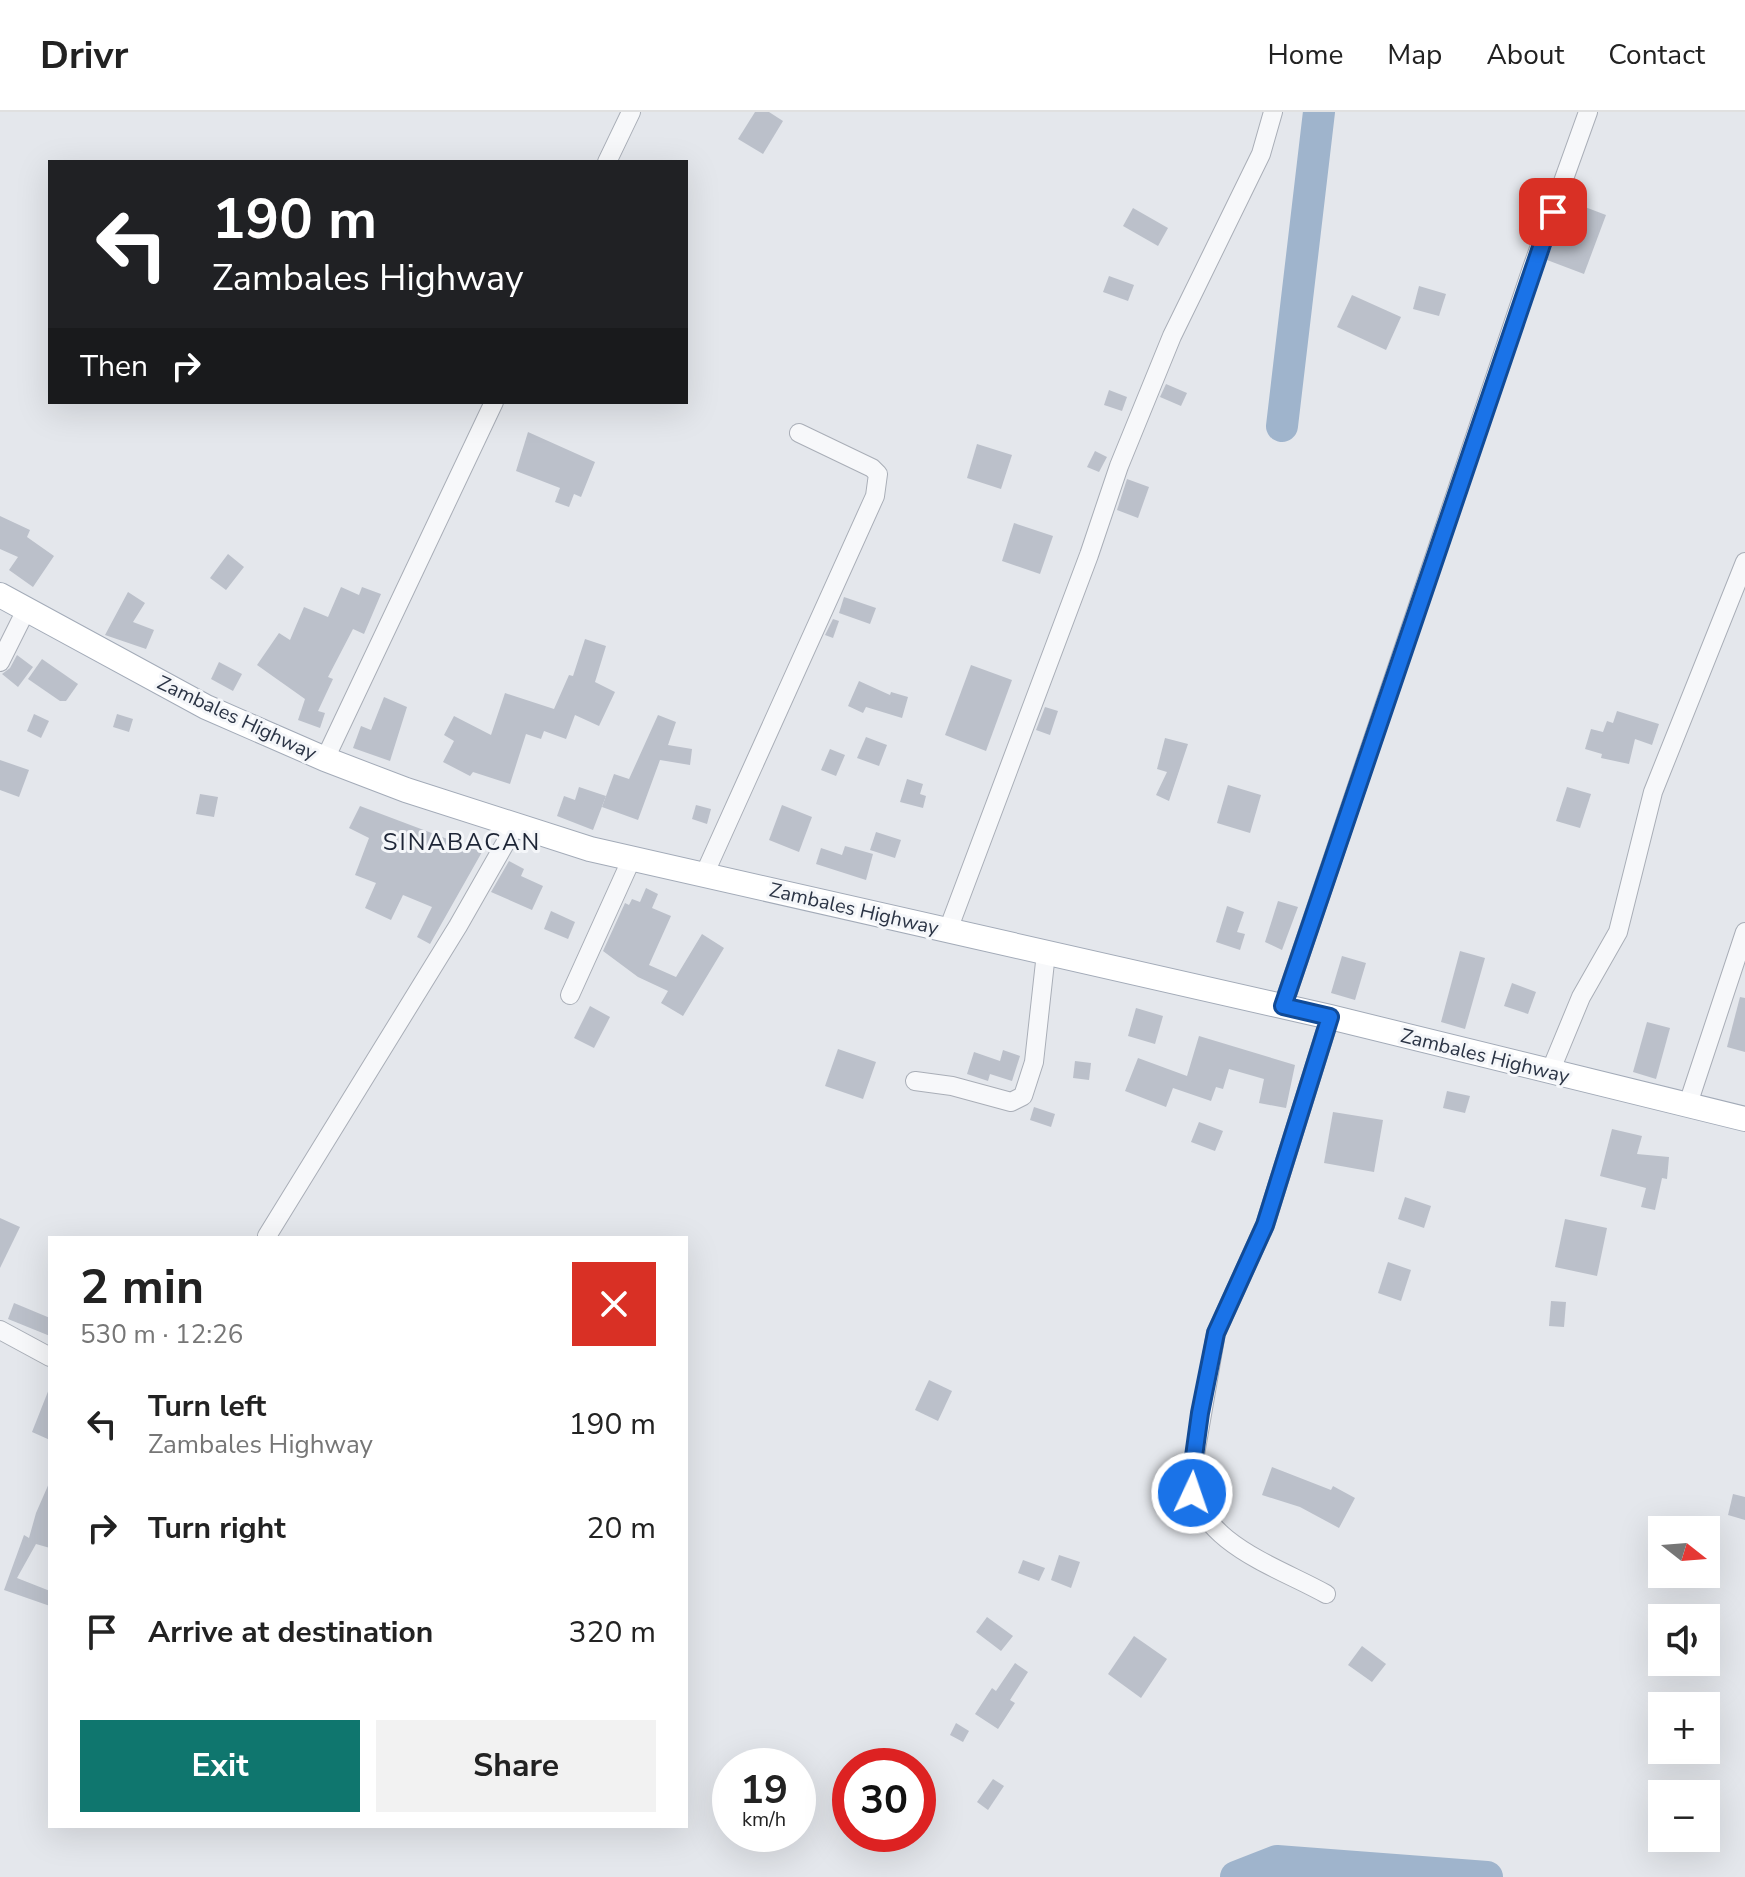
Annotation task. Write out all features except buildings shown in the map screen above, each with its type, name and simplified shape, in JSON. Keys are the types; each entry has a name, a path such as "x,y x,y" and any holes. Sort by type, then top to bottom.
{"main road":[{"name":"Zambales Highway","path":"0,595 25,612 206,707 325,759 515,826 632,858 1330,1017 1745,1119"}],"street":[{"path":"608,160 631,112"},
{"path":"948,930 1089,555 1119,466 1172,336 1261,154 1273,112"},
{"path":"1283,1006 1526,283 1588,112"},
{"path":"325,759 493,404"},
{"path":"704,875 875,496 878,474 872,468 799,433"},
{"path":"1550,1072 1581,997 1618,932 1653,792 1745,562"},
{"path":"0,662 25,612"},
{"path":"267,1236 458,926 515,826"},
{"path":"570,995 632,858"},
{"path":"1688,1104 1745,932"},
{"path":"915,1081 952,1086 1011,1102 1023,1096 1034,1062 1046,953"},
{"path":"1326,1594 1224,1538 1206,1522 1192,1493 1191,1478 1216,1333 1265,1225 1330,1017"},
{"path":"0,1330 48,1356"}],"waterway":[{"path":"1282,426 1319,112"},
{"path":"1236,1877 1277,1861 1487,1877"}],"district":[{"name":"SINABACAN","path":"462,842"}],"route":[{"path":"1192,1493 1191,1478 1200,1413 1216,1333 1265,1225 1330,1017 1283,1006 1511,328 1553,212"}]}
